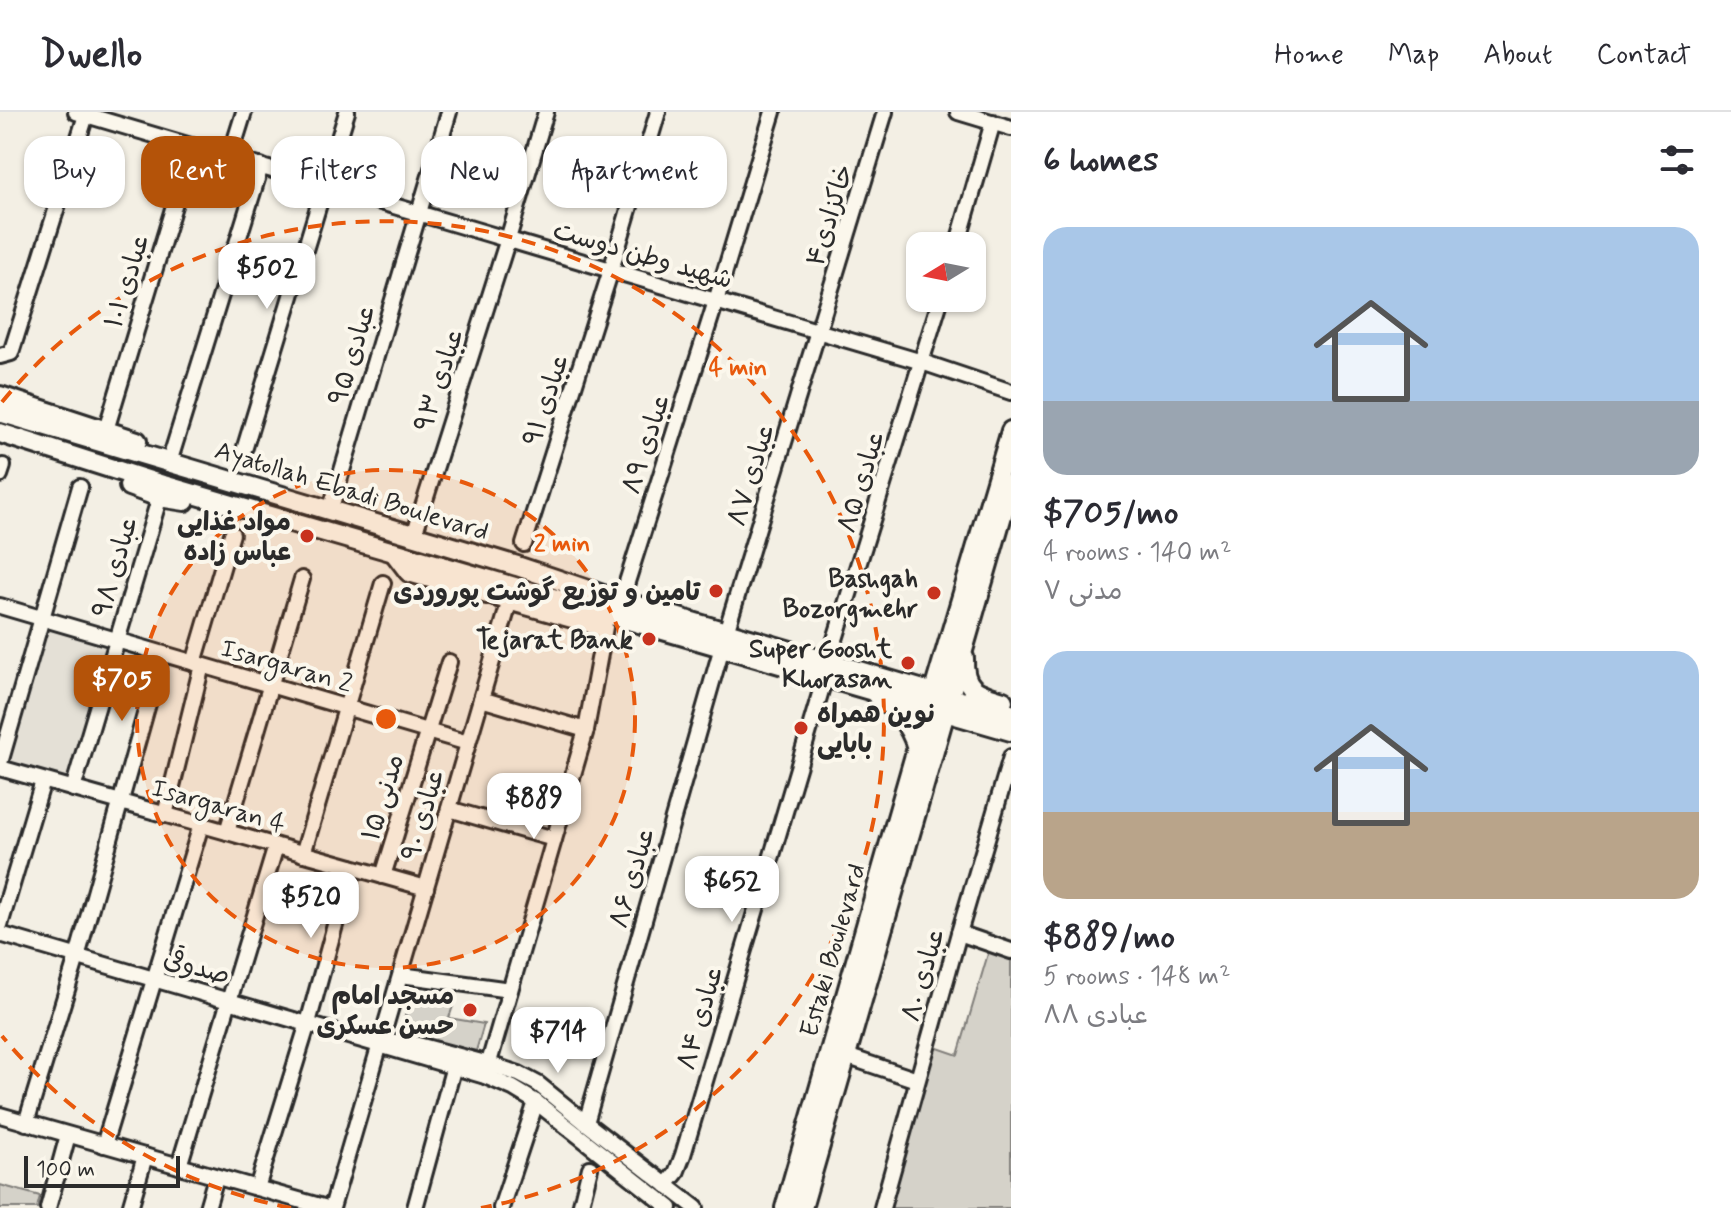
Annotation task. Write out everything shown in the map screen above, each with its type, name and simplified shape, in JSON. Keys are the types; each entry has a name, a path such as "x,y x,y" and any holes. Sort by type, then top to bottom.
{"main road":[{"path":"0,396 216,467 234,482"},
{"name":"Ayatollah Ebadi Boulevard","path":"0,412 517,566 724,640"},
{"path":"939,703 1011,431"},
{"name":"Ayatollah Ebadi Boulevard","path":"0,433 393,551 511,593 572,604 724,640 939,703 1011,731"},
{"path":"0,442 159,497 200,503 228,503"},
{"path":"939,703 966,635 1011,484"},
{"path":"517,566 511,593 551,612 605,627"},
{"path":"551,612 572,604"},
{"path":"966,635 964,670 968,683 981,694 1005,701 1011,707"},
{"name":"Ayatollah Ebadi Boulevard","path":"827,670 870,690 1011,714"},
{"path":"870,690 904,720 917,748"},
{"name":"Estaki Boulevard","path":"785,1208 917,748 939,703"},
{"name":"Estaki Boulevard","path":"802,1208 846,1056 939,703"}],"street":[{"path":"237,136 244,112"},
{"path":"340,136 347,112"},
{"name":"عبادی ۹۵","path":"330,511 449,112"},
{"name":"عبادی ۹۳","path":"414,535 546,112"},
{"name":"عبادی ۹۱","path":"524,544 658,112"},
{"name":"عبادی ۸۹","path":"621,601 773,112"},
{"name":"خاکزادی۴","path":"819,331 885,112"},
{"path":"958,112 1011,128"},
{"path":"0,357 11,353 83,113"},
{"name":"شهید وطن دوست","path":"83,113 159,136"},
{"path":"961,232 993,122"},
{"name":"شهید وطن دوست","path":"255,164 271,169"},
{"path":"172,453 261,166"},
{"name":"عبادی ۱۰۱","path":"106,430 173,208"},
{"path":"245,447 318,208"},
{"name":"شهید وطن دوست","path":"402,208 922,362 1011,392"},
{"name":"عبادی ۸۵","path":"827,670 937,312"},
{"name":"عبادی ۸۷","path":"724,640 819,331"},
{"path":"0,766 80,487"},
{"name":"عبادی ۹۸","path":"73,789 157,506"},
{"path":"165,815 198,664 232,534"},
{"path":"227,832 302,579"},
{"path":"303,854 383,583"},
{"name":"عبادی ۹۰","path":"329,1208 381,1044 511,593"},
{"name":"Isargaran 2","path":"0,606 468,743"},
{"path":"487,1070 586,730 605,627 591,610"},
{"name":"عبادی ۸۶","path":"586,1123 724,640"},
{"path":"26,1123 77,957 162,654"},
{"name":"مدنی ۱۵","path":"383,876 449,662"},
{"name":"عبادی ۸۴","path":"666,1185 676,1173 683,1155 827,670"},
{"path":"481,699 586,730"},
{"name":"عبادی ۸۰","path":"882,1208 1011,757"},
{"name":"Isargaran 4","path":"0,766 43,781 426,888"},
{"path":"0,925 43,781"},
{"path":"449,809 554,839"},
{"path":"104,1145 201,825"},
{"path":"179,1166 276,846"},
{"path":"257,1188 308,1023 351,867"},
{"path":"959,933 1011,951"},
{"name":"صدوقی","path":"0,934 381,1044"},
{"path":"401,975 510,990"},
{"path":"381,1044 403,1041 487,1070 536,1102 670,1208"},
{"path":"381,1044 454,1066 519,1074 538,1084 687,1205"},
{"path":"846,1056 917,1080"},
{"path":"415,1208 454,1066"},
{"path":"501,1208 536,1102"},
{"path":"0,1115 257,1188 288,1203 329,1208"},
{"path":"48,1208 68,1135"},
{"path":"130,1208 145,1156"},
{"path":"580,1208 590,1168"},
{"path":"207,1208 216,1177"}],"shaded area":[{"path":"46,624 114,643 72,782 5,763"},
{"path":"990,947 1011,954 1011,1208 888,1208 935,1047 958,1055"},
{"path":"413,990 456,997 449,1018 484,1024 476,1051 399,1036"},
{"path":"0,1185 40,1196 37,1208 0,1208"}],"place":[{"name":"مواد غذایی عباس زاده","path":"307,536"},
{"name":"تامین و توزیع گوشت پوروردی","path":"716,591"},
{"name":"Bashgah Bozorgmehr","path":"934,593"},
{"name":"Tejarat Bank","path":"649,639"},
{"name":"Super Goosht Khorasan","path":"908,663"},
{"name":"نوین همراه بابایی","path":"801,728"},
{"name":"مسجد امام حسن عسکری","path":"470,1010"}]}
